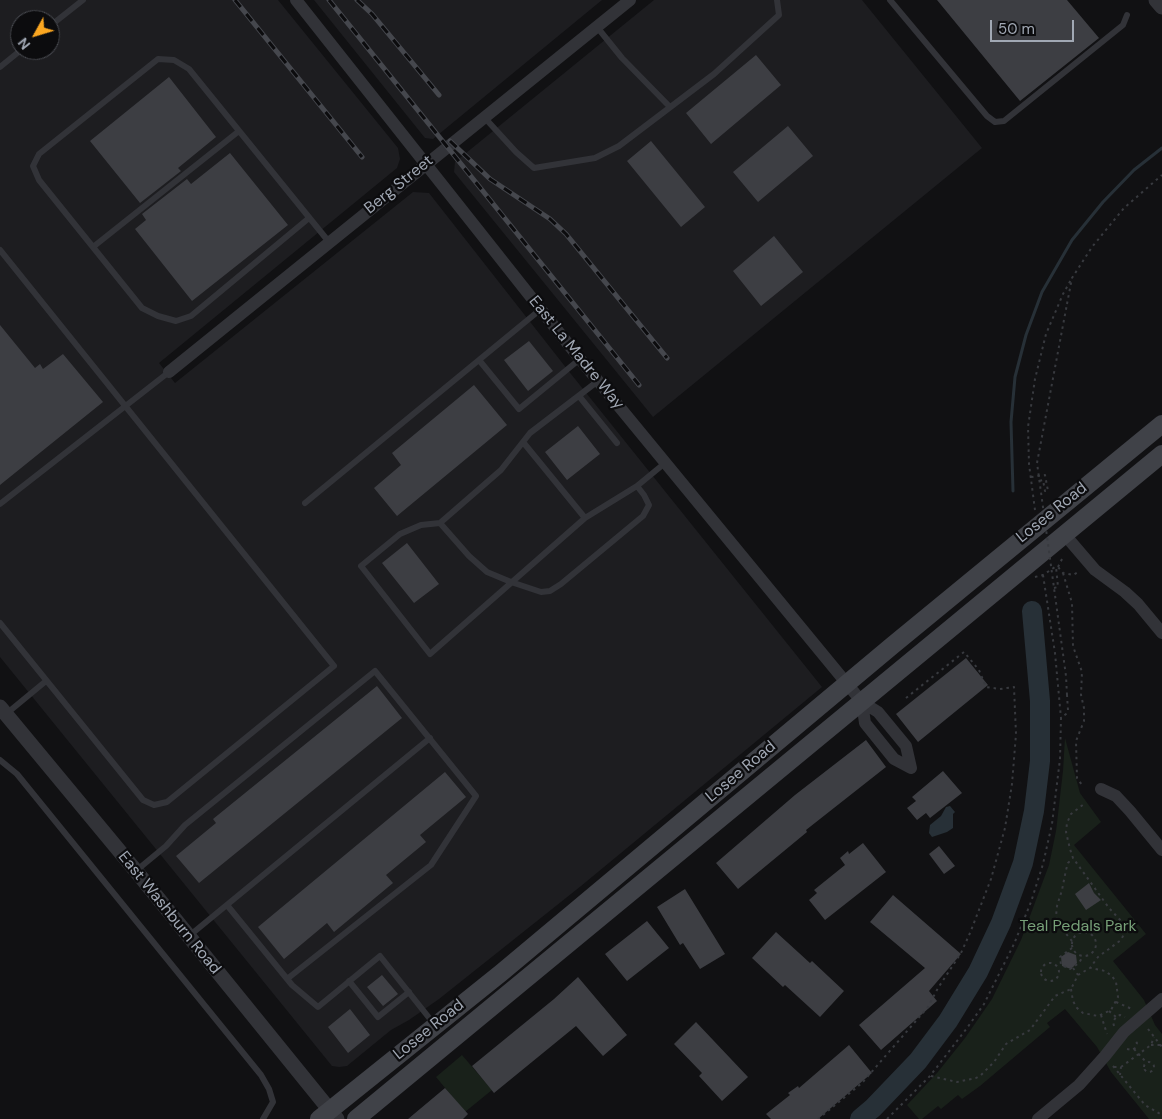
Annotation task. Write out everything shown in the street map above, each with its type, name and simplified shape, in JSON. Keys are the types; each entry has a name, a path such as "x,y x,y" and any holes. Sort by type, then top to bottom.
{"main road":[{"name":"Losee Road","path":"328,1116 435,1025 501,973 846,684 1162,424"},
{"name":"Losee Road","path":"356,1119 1162,454"},
{"path":"1065,535 1063,521 1081,505 1102,473"}],"street":[{"name":"East La Madre Way","path":"296,0 540,309 665,463 846,684 862,702 878,712 906,746 911,768 894,759 866,723 862,702"},
{"name":"Berg Street","path":"169,372 630,0"},
{"path":"1156,0 1162,7"},
{"path":"1065,535 1095,570 1126,592 1138,604 1162,633"},
{"name":"East Washburn Road","path":"3,711 136,871 328,1116"},
{"path":"1101,789 1116,796 1162,850"},
{"path":"1038,1119 1078,1085 1106,1056 1124,1032 1162,999"}],"lane":[{"path":"60,18 82,0"},
{"path":"484,116 516,152 534,168 595,158 619,146 714,74 779,15 777,0"},
{"path":"890,0 987,116 996,122 1004,121 1123,25 1128,15"},
{"path":"597,27 622,58 670,107"},
{"path":"0,67 10,59"},
{"path":"309,218 191,316 176,321 158,316 142,308 39,180 33,166 39,154 158,59 174,60 189,69 329,242"},
{"path":"93,247 239,131"},
{"path":"0,250 334,666 167,802 154,805 143,800 0,623"},
{"path":"305,503 540,309"},
{"path":"479,360 519,409 580,359"},
{"path":"0,504 169,372"},
{"path":"598,381 530,433 501,470 440,523 421,525 400,534 361,566 430,654 586,518 637,486 665,463"},
{"path":"579,396 617,443"},
{"path":"523,442 586,518"},
{"path":"440,523 487,572 541,592 550,591 643,516 649,506 637,486"},
{"path":"136,871 166,846 185,825 375,671 476,796 431,865 287,979"},
{"path":"3,711 46,680"},
{"path":"880,741 893,730"},
{"path":"188,936 430,738"},
{"path":"0,760 17,774 261,1075 269,1089 273,1102 264,1119"},
{"path":"227,905 287,979 318,1006 380,956 435,1025"},
{"path":"349,981 378,1017 409,992"}],"path":[{"path":"1035,513 1028,426 1035,379 1046,334 1063,294 1092,247 1109,224 1162,175"},
{"path":"1061,718 1068,710 1066,676 1036,463 1072,278"},
{"path":"1031,477 1045,475 1048,491 1045,491 1043,480 1039,481"},
{"path":"1031,578 1043,575 1057,567 1062,559"},
{"path":"1054,588 1058,587 1057,567"},
{"path":"1057,567 1063,573 1072,603 1073,646 1082,672 1081,695 1084,721 1076,741 1077,778 1082,785"},
{"path":"1063,573 1073,575 1078,572"},
{"path":"887,1119 930,1076 984,1004 1014,944 1031,902 1043,864 1052,824 1060,759 1061,718 1055,654 1043,575"},
{"path":"818,1119 862,1084 928,1007 960,954 970,933 991,879 1004,828 1012,784 1016,734 1014,687 1000,689 986,687 979,670 964,652 906,698"},
{"path":"1084,804 1071,814 1067,823 1066,832 1073,858 1109,908 1123,923 1125,929 1120,940 1098,956 1090,968 1078,975 1071,989 1073,1001 1078,1008 1090,1015 1100,1015 1109,1011 1116,1002 1118,989 1112,976 1105,971 1090,968"},
{"path":"1072,941 1058,924 1056,916 1068,863 1073,858"},
{"path":"1057,968 1061,966 1073,968 1083,956 1092,952 1095,942 1092,935 1085,932 1077,934 1072,941 1072,948 1077,954 1083,956"},
{"path":"1061,966 1060,957 1072,948"},
{"path":"1092,952 1098,956"},
{"path":"1050,963 1057,968 1057,976 1053,980 1047,980 1042,976 1042,969 1045,964 1050,963"},
{"path":"1073,968 1078,975"},
{"path":"930,1076 957,1082 981,1075 994,1062 1006,1044 1035,1025 1055,996 1071,989"},
{"path":"1116,1002 1135,1011"},
{"path":"1109,1011 1116,1018"},
{"path":"1100,1015 1108,1036"},
{"path":"1115,1028 1113,1022 1116,1018 1120,1015 1126,1018"},
{"path":"1148,1029 1161,1046"},
{"path":"1154,1037 1151,1045 1139,1055 1121,1067 1113,1067 1145,1105 1162,1115"},
{"path":"1134,1049 1137,1045 1135,1040"},
{"path":"1151,1045 1161,1046"},
{"path":"1126,1049 1134,1049"},
{"path":"1134,1049 1146,1063"},
{"path":"1120,1075 1121,1067"}],"shaded area":[{"path":"0,0 278,0 398,148 400,159 397,168 159,363 175,383 413,192 429,193 571,374 822,687 581,886 439,999 391,1030 347,1066 332,1066 0,657"},
{"path":"314,0 602,0 433,139 425,138"},
{"path":"654,0 862,0 982,148 653,417 454,172 455,162"},
{"path":"950,806 955,812 953,814 953,828 932,837 929,833 930,825 941,816 946,807"}],"green space":[{"name":"Teal Pedals Park","path":"1065,738 1080,793 1101,822 1074,845 1146,934 1113,961 1144,1000 1155,1025 1162,1034 1162,1119 1149,1119 1111,1072 1097,1047 1065,1009 1047,1023 1050,1027 980,1086 962,1099 958,1095 941,1109 938,1106 922,1119 919,1119 907,1105 937,1073 965,1038 992,999 1021,940 1049,865 1056,831"},
{"path":"462,1055 492,1090 465,1112 436,1077"}],"building":[{"path":"937,0 1067,0 1099,38 1020,101"},
{"path":"756,55 781,85 711,144 686,113"},
{"path":"169,77 216,137 178,168 181,171 140,203 90,141"},
{"path":"788,126 813,156 758,202 733,172"},
{"path":"651,141 705,207 681,227 627,161"},
{"path":"230,153 288,225 192,301 135,229 146,220 142,214 187,179 191,184"},
{"path":"774,236 803,272 761,306 733,271"},
{"path":"0,325 35,368 40,364 43,369 63,354 103,402 0,485"},
{"path":"529,341 553,371 528,391 504,360"},
{"path":"474,385 507,425 397,516 374,488 401,465 392,453"},
{"path":"578,426 600,454 567,480 545,452"},
{"path":"407,543 439,584 414,603 382,563"},
{"path":"966,658 988,685 918,742 896,714"},
{"path":"377,686 402,718 199,883 176,856 216,823 213,819"},
{"path":"866,740 886,767 806,830 807,832 738,889 716,863 795,795"},
{"path":"943,771 962,793 930,818 926,813 917,820 907,808 916,801 912,797"},
{"path":"445,772 466,797 420,835 426,842 386,875 393,883 334,932 327,923 284,959 258,927"},
{"path":"863,843 886,872 825,920 809,900 817,893 814,890 845,865 840,858 848,851 849,854"},
{"path":"939,846 955,866 944,874 929,854"},
{"path":"1089,883 1094,893 1101,900 1086,910 1075,894"},
{"path":"685,889 725,954 700,969 683,943 680,945 657,907"},
{"path":"893,895 961,954 929,991 937,1001 881,1050 859,1025 925,968 870,922"},
{"path":"647,921 669,948 627,981 605,954"},
{"path":"776,932 810,963 812,961 844,991 820,1017 785,985 783,987 752,958"},
{"path":"1068,952 1076,955 1077,963 1071,969 1062,966 1061,957"},
{"path":"382,975 398,994 383,1006 367,987"},
{"path":"578,977 627,1035 603,1056 576,1026 494,1093 472,1066"},
{"path":"350,1009 370,1035 348,1053 328,1027"},
{"path":"696,1022 748,1077 722,1101 699,1076 702,1073 674,1044"},
{"path":"849,1045 872,1073 818,1119 771,1119 766,1114 790,1095 788,1093 798,1086 799,1088"},
{"path":"445,1088 468,1114 463,1119 408,1119"}],"waterway":[{"path":"1013,491 1011,422 1015,377 1026,335 1042,292 1072,240 1103,202 1134,170 1162,148"},
{"path":"860,1119 918,1061 948,1021 978,972 1001,923 1023,863 1034,811 1040,761 1040,701 1032,611"}],"railway":[{"path":"235,0 362,157"},
{"path":"329,0 639,385"},
{"path":"357,0 372,14 439,95"},
{"path":"450,141 490,179 550,219 566,234 667,358"}]}
